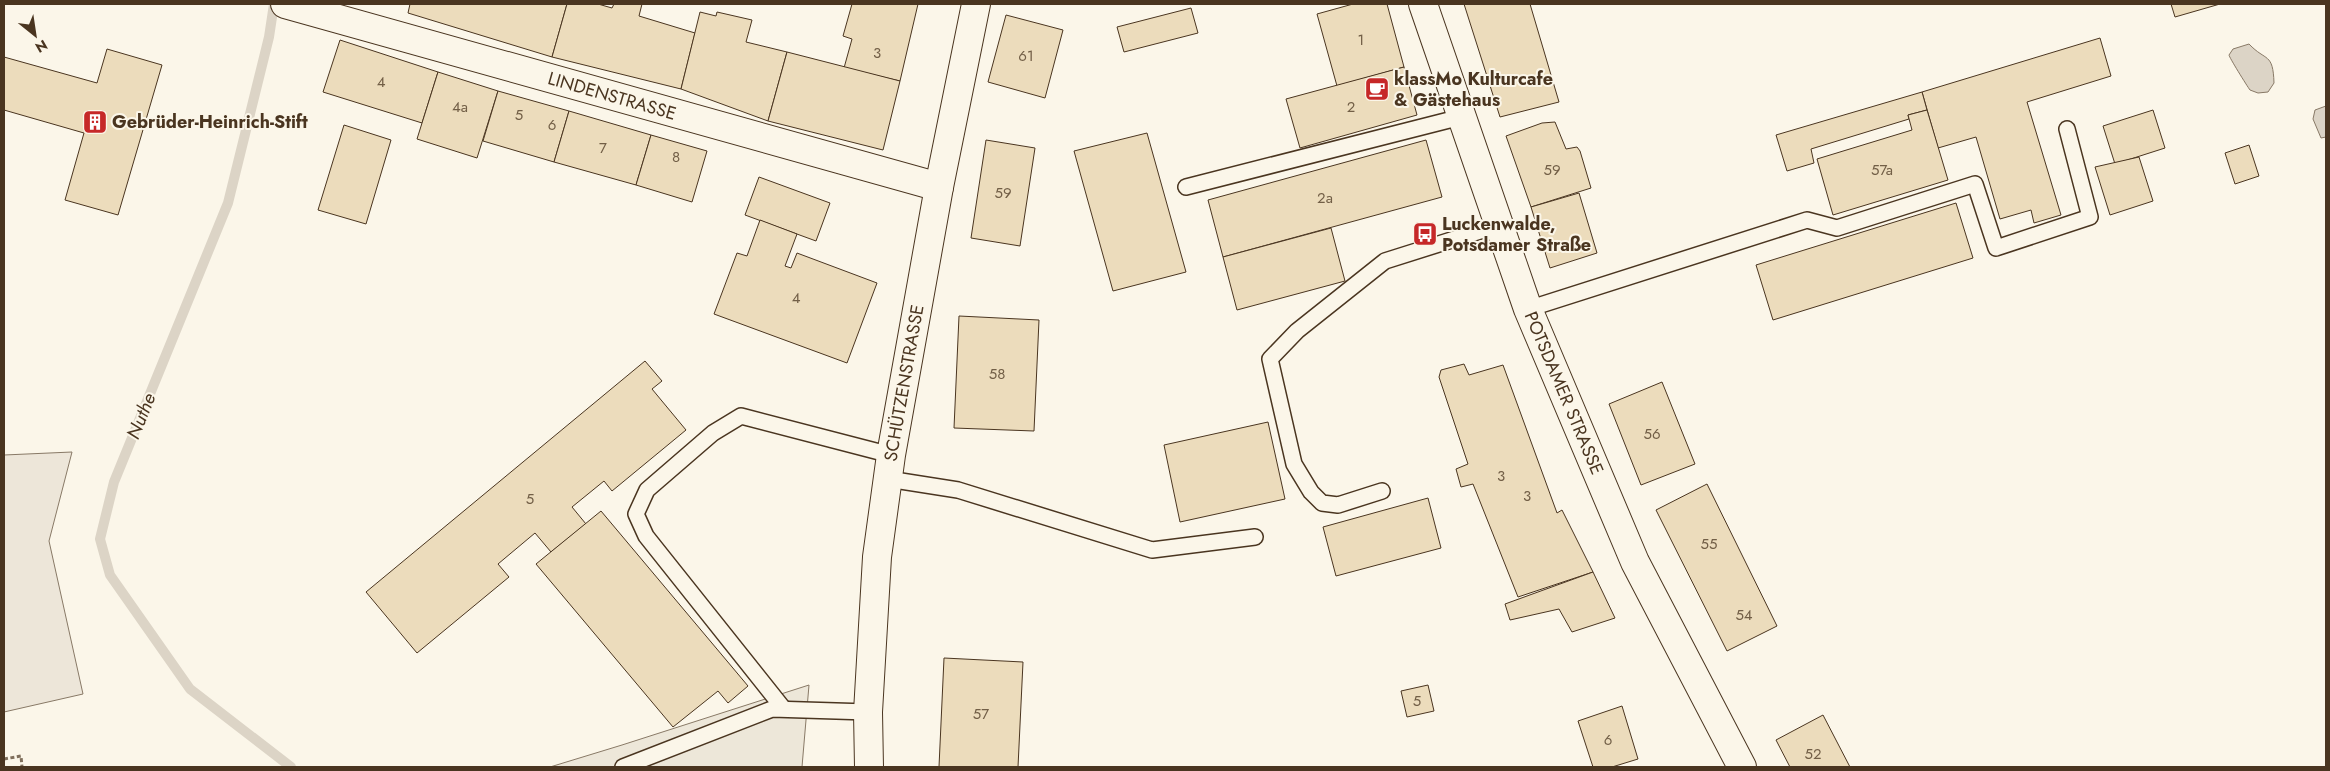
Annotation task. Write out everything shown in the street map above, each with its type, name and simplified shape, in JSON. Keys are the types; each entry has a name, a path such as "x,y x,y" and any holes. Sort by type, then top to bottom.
{"street":[{"name":"SCHÜTZENSTRASSE","path":"869,767 868,712 877,558 890,467 939,188 976,4"},
{"name":"POTSDAMER STRASSE","path":"1422,4 1528,309 1635,562 1742,767"},
{"name":"LINDENSTRASSE","path":"297,8 939,188"}],"lane":[{"path":"1186,187 1461,117"},
{"path":"1528,309 1807,220 1837,228 1975,184 1996,248 2090,217 2067,129"},
{"path":"1382,491 1338,505 1322,503 1311,492 1294,464 1270,359 1297,331 1385,261 1499,225"},
{"path":"783,708 646,536 636,514 647,490 713,432 741,416 958,490 1152,550 1256,537"},
{"path":"623,767 772,709 868,712"}],"path":[{"path":"4,759 21,756 22,767"}],"shaded area":[{"path":"2249,44 2268,59 2272,66 2274,83 2268,92 2258,93 2250,90 2229,55 2233,49"},
{"path":"2326,106 2326,137 2321,138 2313,119 2315,110"},
{"path":"72,452 49,541 83,694 4,712 4,455"},
{"path":"809,685 802,767 550,767 622,745"}],"building":[{"path":"410,4 567,4 552,57 408,13"},
{"path":"567,4 598,4 612,8 614,4 642,4 639,16 695,33 681,89 552,57"},
{"path":"852,4 918,4 900,81 844,68 852,39 843,36"},
{"path":"1353,4 1387,4 1404,67 1337,86 1317,14"},
{"path":"1464,4 1530,4 1559,102 1500,117"},
{"path":"2171,4 2220,4 2175,17"},
{"path":"1191,8 1198,33 1124,52 1117,27"},
{"path":"700,12 716,16 717,12 752,20 746,42 787,52 768,121 681,89"},
{"path":"1006,15 1063,30 1045,98 988,82"},
{"path":"2100,38 2111,76 2027,102 2061,215 2034,223 2031,210 2000,219 1976,137 1938,148 1922,92"},
{"path":"340,40 438,72 422,123 323,92"},
{"name":"Gebrüder-Heinrich-Stift","path":"107,49 162,65 118,215 65,200 84,133 4,110 4,57 97,83"},
{"path":"787,52 900,81 883,150 768,121"},
{"path":"1404,67 1417,115 1300,148 1286,99"},
{"path":"438,72 498,91 477,158 417,139"},
{"path":"498,91 569,111 554,162 483,141"},
{"path":"1922,92 1927,110 1908,115 1909,119 1811,149 1814,163 1787,171 1776,135"},
{"path":"1927,110 1948,180 1833,215 1817,159 1912,130 1908,115"},
{"path":"2153,110 2165,148 2115,164 2103,126"},
{"path":"569,111 651,135 636,185 554,162"},
{"path":"1555,122 1566,149 1577,147 1580,151 1591,188 1531,207 1506,136 1542,123"},
{"path":"344,125 391,140 366,224 318,210"},
{"path":"1147,133 1186,272 1113,291 1074,151"},
{"path":"651,135 707,151 692,202 636,185"},
{"path":"986,140 1035,148 1020,246 971,238"},
{"path":"1426,140 1442,197 1223,257 1208,200"},
{"path":"2249,145 2259,176 2235,184 2225,153"},
{"path":"2139,157 2153,201 2110,215 2095,167"},
{"path":"759,177 830,203 816,241 745,215"},
{"path":"1579,193 1597,253 1550,268 1531,207"},
{"path":"1956,203 1973,258 1773,320 1756,265"},
{"path":"760,220 797,234 785,266 791,268 797,253 877,283 847,363 714,314 737,253 747,256"},
{"path":"1331,228 1345,281 1237,310 1223,257"},
{"path":"959,316 1039,320 1034,431 954,428"},
{"path":"645,361 662,381 652,389 686,430 612,491 604,481 572,507 586,524 551,552 535,533 498,564 509,577 417,653 366,592"},
{"path":"1464,364 1469,375 1503,365 1557,513 1562,510 1593,572 1518,597 1473,484 1461,487 1456,469 1468,464 1439,377 1441,370"},
{"path":"1662,382 1695,464 1641,485 1609,404"},
{"path":"1268,422 1285,499 1180,522 1164,445"},
{"path":"1707,484 1777,626 1727,651 1656,510"},
{"path":"1428,498 1441,548 1336,576 1323,527"},
{"path":"601,511 748,686 728,703 718,691 673,727 536,564"},
{"path":"1593,572 1615,618 1572,632 1559,609 1510,620 1505,604"},
{"path":"944,658 1023,662 1018,767 939,767"},
{"path":"1428,685 1434,711 1407,717 1401,691"},
{"path":"1622,706 1638,759 1612,767 1593,767 1578,721"},
{"path":"1823,715 1850,767 1790,767 1776,740"}],"waterway":[{"name":"Nuthe","path":"274,4 269,37 228,203 114,482 100,539 110,575 190,689 291,767"}],"place":[{"name":"klassMo Kulturcafe & Gästehaus","path":"1377,89"},
{"name":"Gebrüder-Heinrich-Stift","path":"95,122"},
{"name":"Luckenwalde, Potsdamer Straße","path":"1425,234"}]}
